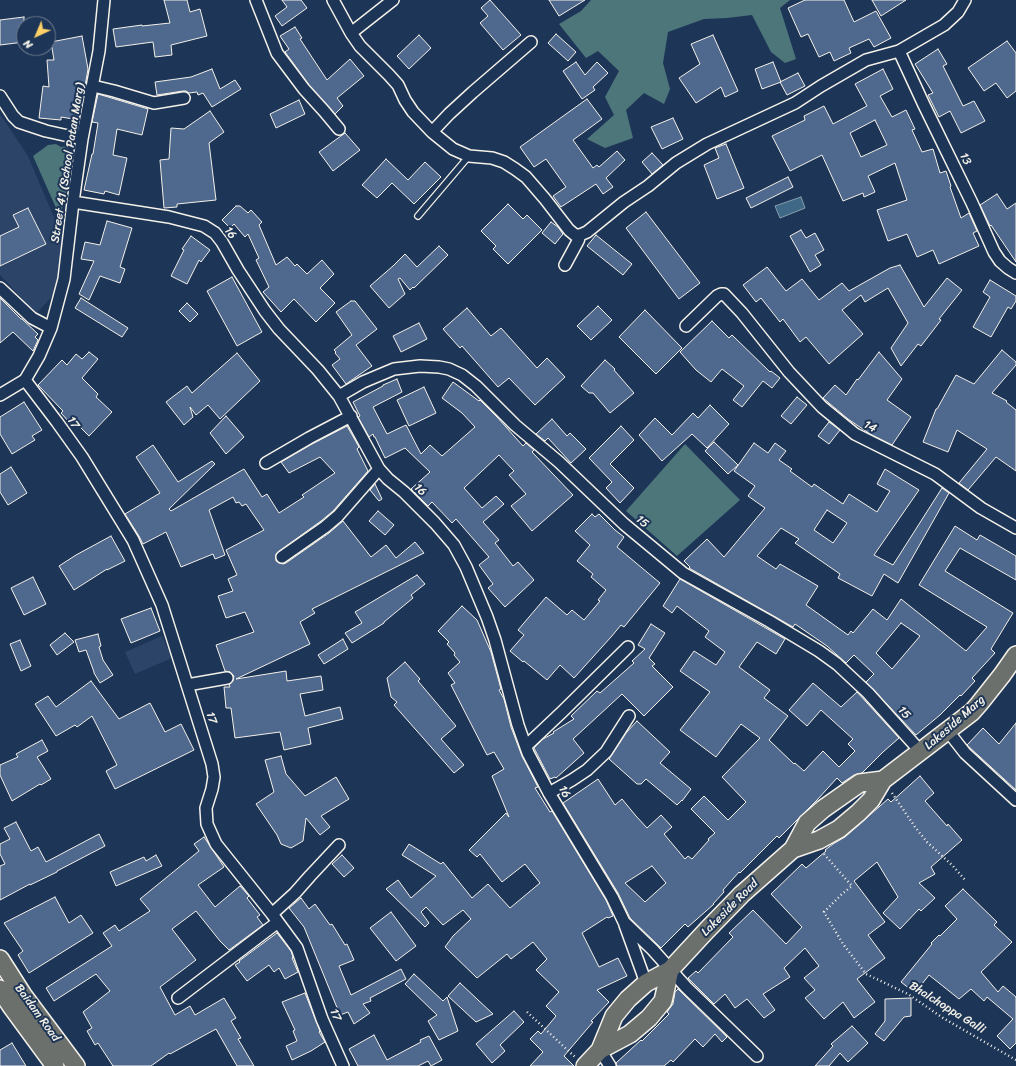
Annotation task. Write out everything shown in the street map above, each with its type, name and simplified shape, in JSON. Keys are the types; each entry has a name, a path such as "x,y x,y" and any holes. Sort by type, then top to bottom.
{"main road":[{"name":"Lakeside Marg","path":"794,849 819,840 839,829 858,813 871,800 883,780 972,712 1016,655"},
{"name":"Lakeside Marg","path":"794,849 807,823 823,809 860,783 883,780"},
{"name":"Lakeside Road","path":"670,970 742,894 794,849"},
{"name":"Baidam Road","path":"0,959 23,994 76,1066"},
{"path":"600,1050 614,1016 628,999 646,983 670,970"},
{"path":"582,1063 600,1050 630,1034 654,1013 663,1001 670,970"},
{"name":"Baidam Road","path":"0,989 55,1066"}],"street":[{"name":"Street 41 (School Patan Marg)","path":"25,380 39,356 50,328 64,279 82,139 99,51 104,0"},
{"path":"256,0 277,53 304,89 324,110 339,129"},
{"path":"333,0 350,33 360,46 398,85 413,112 432,132 453,149 469,156 492,158 504,162 515,169 526,177 569,230 575,235 580,235 587,232 676,163 707,144 795,103 866,60 899,51 944,25 958,12 965,0"},
{"path":"350,33 393,0"},
{"path":"432,132 473,92 531,42"},
{"name":"13","path":"899,51 994,252 1000,261 1016,273"},
{"path":"93,86 154,104 184,98"},
{"path":"0,96 13,116 19,122 46,131 82,139"},
{"name":"16","path":"73,202 169,217 204,226 215,233 265,311 279,329 318,370 339,396 380,469 388,479 404,492 435,523 454,545 466,567 487,617 495,640 518,725 526,746 549,793 612,897 624,922 646,983"},
{"path":"565,265 580,235"},
{"path":"0,288 32,318 50,328"},
{"name":"14","path":"686,326 717,296 724,294 742,313 789,372 822,407 855,434 935,474 981,508 1016,528"},
{"name":"15","path":"339,396 363,382 394,369 420,366 438,367 449,369 462,375 476,386 515,425 559,462 624,524 683,573 775,624 837,664 868,692 921,752"},
{"path":"0,395 25,380"},
{"name":"17","path":"25,380 82,457 133,540 162,605 212,764 214,777 212,790 206,808 207,824 216,844 297,948 322,1019 343,1066"},
{"path":"266,463 351,416"},
{"path":"282,557 338,516 380,469"},
{"path":"526,746 628,647"},
{"path":"187,685 228,678"},
{"path":"549,793 582,774 606,752 629,716"},
{"path":"947,730 965,753 1016,800"},
{"path":"178,998 275,918 295,893 339,845"},
{"name":"16","path":"624,922 653,950 686,987 757,1056"},
{"path":"600,1050 610,1066"}],"lane":[{"path":"418,216 469,156"}],"path":[{"path":"883,780 927,842 953,866 966,881"},
{"name":"Bhalchoppa Galli","path":"819,840 822,851 852,886 824,912 843,944 866,974 908,994 943,1018 1016,1060"},
{"path":"527,1012 582,1063"}],"shaded area":[{"path":"0,114 28,156 64,241 57,291 36,314 0,275"},
{"path":"801,197 805,208 780,218 775,206"},
{"path":"162,636 172,658 135,674 125,652"}],"green space":[{"path":"591,0 790,0 780,8 796,59 785,63 771,52 752,15 704,19 668,32 663,63 670,89 664,104 644,93 626,110 633,138 605,148 587,139 614,115 605,97 619,71 598,51 586,58 559,24 581,11"},
{"path":"56,144 61,147 67,146 71,154 69,180 60,217 33,156 48,145"},
{"path":"685,444 740,500 677,556 626,511"}],"building":[{"path":"164,0 187,0 190,12 200,9 207,36 171,45 172,55 155,57 153,42 116,47 113,29 170,23"},
{"path":"282,0 301,0 307,8 282,26 275,16 287,7"},
{"path":"490,0 521,35 503,50 480,23 488,16 481,8"},
{"path":"549,0 585,0 559,16"},
{"path":"805,0 844,0 854,22 876,11 891,38 874,47 869,39 849,48 851,53 834,61 830,52 819,57 808,34 801,37 788,8"},
{"path":"872,0 906,0 881,16"},
{"path":"16,18 16,43 0,45 0,20"},
{"path":"295,27 302,38 300,39 327,80 350,59 364,76 337,98 343,106 335,114 309,85 285,52 289,49 280,36"},
{"path":"556,34 576,52 568,61 548,43"},
{"path":"419,35 431,48 409,69 397,56"},
{"path":"713,35 738,91 725,97 721,87 696,103 679,78 700,64 691,44"},
{"path":"82,36 88,69 79,120 61,117 61,120 39,118 43,86 49,87 47,60 54,60 53,56 56,56 56,41"},
{"path":"1007,41 1016,53 1016,91 1007,98 996,83 984,91 968,68"},
{"path":"938,49 947,64 943,66 963,106 974,101 985,121 961,133 950,111 939,117 928,95 933,93 915,64"},
{"path":"576,62 585,75 597,62 608,73 593,87 595,90 582,99 563,71"},
{"path":"773,62 781,82 762,89 755,69"},
{"path":"212,69 220,89 235,80 241,89 212,107 203,93 198,95 197,92 189,93 183,91 157,95 155,82 191,77"},
{"path":"883,69 893,89 880,96 892,117 906,110 915,129 912,130 922,152 933,149 940,173 946,171 961,218 969,213 977,231 973,233 979,246 939,264 933,250 917,257 907,234 888,241 877,210 907,200 895,163 868,176 875,192 864,197 863,193 843,201 822,155 790,171 772,136 805,120 804,116 824,106 833,124 867,106 855,84","holes":["875,120 887,145 861,157 850,133"]},
{"path":"798,73 805,86 787,95 780,82"},
{"path":"98,94 148,109 142,135 117,129 113,155 127,158 119,195 105,191 104,194 84,190 93,154 98,123 92,122"},
{"path":"587,99 602,119 573,140 593,168 597,165 599,167 617,151 625,160 606,178 613,187 603,194 596,184 561,207 553,196 566,187 546,159 534,167 520,147"},
{"path":"299,100 305,114 276,128 270,114"},
{"path":"210,111 224,132 209,143 216,200 177,204 177,207 164,208 160,160 169,159 171,128 184,129"},
{"path":"673,118 683,139 662,149 651,127"},
{"path":"345,133 360,150 333,171 319,152"},
{"path":"726,144 744,188 717,199 704,165 719,158 715,148"},
{"path":"652,153 663,165 652,174 642,162"},
{"path":"386,159 408,180 425,162 441,177 414,204 392,183 377,198 362,185"},
{"path":"788,177 793,187 751,208 746,198"},
{"path":"997,194 1007,209 1016,203 1016,262 991,225 990,226 980,205"},
{"path":"508,204 523,219 527,215 542,230 508,264 493,249 496,246 481,231"},
{"path":"236,206 240,206 248,213 251,210 262,222 259,225 276,265 287,257 295,266 297,264 307,274 322,260 334,274 320,288 335,303 316,322 294,299 281,312 263,292 269,287 256,260 259,258 248,234 245,237 234,224 230,228 222,220"},
{"path":"28,208 46,244 0,266 0,236 19,227 13,215"},
{"path":"646,212 700,283 679,299 626,228"},
{"path":"107,221 132,228 120,267 125,269 120,283 100,276 89,300 79,294 94,261 81,259 85,242 100,245"},
{"path":"551,222 558,227 563,234 555,244 542,233"},
{"path":"801,230 806,238 815,233 824,250 815,255 821,265 810,272 790,236"},
{"path":"596,235 632,264 623,275 587,246"},
{"path":"191,236 210,250 201,262 199,260 187,284 171,276 184,250 182,249"},
{"path":"439,246 448,255 414,288 413,287 410,290 400,278 398,279 405,294 389,308 370,286 405,254 417,267"},
{"path":"900,265 924,307 947,278 962,290 939,319 941,320 921,346 918,344 901,366 891,348 908,323 888,288 865,302 861,295 842,310 863,334 829,364 806,337 800,342 783,319 780,322 761,298 756,302 743,285 767,267 786,291 802,279 819,300 842,283 849,291 890,268"},
{"path":"232,277 262,332 237,346 207,291"},
{"path":"990,280 1016,296 1016,301 1011,309 1008,307 991,337 973,327 990,297 983,292"},
{"path":"0,298 38,334 35,337 38,340 33,351 13,332 0,343"},
{"path":"81,298 128,328 122,337 75,308"},
{"path":"351,301 355,301 377,329 356,345 372,366 346,384 332,365 340,359 334,350 352,335 336,312"},
{"path":"187,303 198,314 190,322 179,311"},
{"path":"598,306 612,320 591,340 577,326"},
{"path":"467,308 491,336 501,328 537,368 547,358 565,377 535,405 509,378 498,387 462,346 460,348 443,329"},
{"path":"645,310 682,348 656,374 619,337"},
{"path":"712,321 729,338 732,335 770,372 771,371 780,378 772,388 763,381 742,407 733,400 744,386 722,369 711,382 696,370 680,352"},
{"path":"419,323 427,339 401,352 393,336"},
{"path":"1002,350 1016,362 1016,365 992,393 1007,401 1006,402 1016,410 1016,471 996,457 968,490 959,483 987,449 957,430 948,452 923,442 936,409 956,375 974,384"},
{"path":"89,352 98,359 82,378 98,394 96,397 112,412 89,436 73,420 70,423 61,413 63,411 38,385 62,360 67,365 76,354 82,359"},
{"path":"879,352 902,379 887,400 911,417 892,445 870,434 848,419 823,398 835,385 846,395"},
{"path":"237,353 260,381 220,419 208,405 196,415 190,407 193,417 184,425 166,402 187,386 192,393"},
{"path":"605,360 615,369 614,370 634,393 610,413 593,393 589,393 581,386"},
{"path":"397,379 402,392 373,407 387,434 406,425 421,454 430,445 442,456 475,427 462,413 442,398 453,382 479,401 480,400 523,446 526,443 534,450 532,452 573,495 532,531 511,506 526,494 509,475 514,471 499,455 464,488 482,508 496,496 504,504 483,522 499,540 495,543 513,566 518,562 534,580 505,607 488,588 493,584 479,565 489,557 456,519 452,523 432,502 428,506 411,489 430,472 405,448 385,458 375,437 373,434 369,437 358,417 360,416 353,402"},
{"path":"424,387 436,413 409,426 397,400"},
{"path":"797,397 807,405 791,424 781,416"},
{"path":"24,402 42,430 32,436 35,440 12,454 0,434 0,417"},
{"path":"710,405 729,424 707,448 692,434 662,461 639,435 655,418 672,435 693,413 698,418"},
{"path":"226,416 244,437 226,454 210,433"},
{"path":"552,419 567,436 570,433 586,449 571,463 548,438 545,441 536,434"},
{"path":"829,422 840,430 829,444 818,436"},
{"path":"347,426 359,447 357,449 368,471 333,511 278,552 276,554 276,561 283,564 286,563 329,533 343,521 371,557 386,545 396,558 415,542 424,553 312,609 315,613 300,622 310,644 236,679 286,671 287,681 321,676 323,690 300,694 305,716 340,707 343,719 308,728 311,744 284,750 280,732 235,738 231,708 226,708 224,687 230,687 229,685 233,681 234,676 230,672 225,671 216,645 254,632 245,612 226,618 218,596 233,591 228,579 237,575 226,550 264,530 246,504 242,506 239,502 236,503 233,497 209,510 225,555 215,559 213,554 181,567 166,532 143,544 125,514 160,493 136,457 153,445 178,482 212,461 215,464 169,509 171,511 244,469 262,497 267,494 279,513 304,497 302,495 335,473 320,457 289,473 281,462"},
{"path":"621,426 634,440 610,464 634,488 620,503 606,488 612,482 589,458"},
{"path":"714,442 738,465 728,474 705,451"},
{"path":"754,443 768,453 775,443 786,451 779,460 792,469 790,471 812,487 814,484 843,504 849,494 877,512 890,491 877,484 885,469 919,490 874,555 893,565 942,488 949,493 898,583 884,574 872,596 838,578 840,574 795,543 799,539 781,528 757,556 776,569 780,564 818,586 806,605 848,635 851,631 853,633 873,609 887,620 901,599 966,651 987,627 919,585 955,526 977,540 980,535 1016,556 1016,580 960,548 945,571 1013,613 991,649 995,653 972,678 975,681 961,696 960,695 940,715 916,735 866,682 874,674 854,655 846,663 827,646 795,624 793,627 689,568 690,567 684,561 707,539 724,557 765,508 748,496 755,486 734,471","holes":["827,510 847,523 833,543 814,530","901,623 920,636 892,669 876,653"]},
{"path":"11,467 27,493 8,505 0,492 0,474"},
{"path":"375,484 382,499 379,501 370,490"},
{"path":"378,511 394,525 385,535 369,521"},
{"path":"592,514 595,517 599,514 624,537 617,547 660,583 624,627 621,625 574,678 560,665 547,680 510,651 524,635 518,630 546,597 567,615 572,610 584,620 600,601 598,600 606,590 591,577 593,574 577,561 590,545 575,531"},
{"path":"111,536 125,561 107,569 74,590 59,566"},
{"path":"417,575 425,584 411,595 413,598 384,623 352,643 345,633 362,623 355,612"},
{"path":"33,577 46,604 24,615 11,588"},
{"path":"680,579 785,639 776,654 757,642 739,667 770,690 764,698 788,716 769,740 794,764 795,763 804,771 823,751 839,767 855,751 848,744 853,739 821,710 807,726 789,710 813,683 841,707 857,692 899,738 862,773 854,775 842,783 837,778 779,838 777,836 740,873 739,872 723,890 724,892 714,904 688,927 685,924 661,948 630,918 618,893 563,803 598,779 615,805 622,799 647,828 661,815 672,827 664,834 685,859 688,856 692,859 709,840 708,839 715,833 691,809 704,796 728,820 746,802 722,777 760,738 741,724 716,757 680,730 710,692 680,671 694,651 716,665 725,652 705,637 709,631 677,606 672,613 663,606","holes":["652,866 666,883 645,902 625,883"]},
{"path":"462,606 477,620 491,652 501,689 499,690 504,699 511,727 522,756 538,787 535,788 550,812 552,811 606,900 613,916 607,917 582,933 599,967 618,958 627,976 597,990 609,1002 591,1021 593,1022 564,1056 574,1066 530,1066 543,1052 530,1039 538,1031 541,1034 556,1016 546,1006 559,992 536,970 547,959 533,942 511,959 507,954 477,978 445,947 453,936 471,919 463,910 443,925 426,907 421,912 429,923 425,927 386,889 398,880 411,898 436,876 402,855 409,844 441,864 443,862 472,898 488,884 510,908 540,883 525,864 502,882 480,854 477,857 469,850 506,813 509,817 492,776 504,769 494,752 487,755 451,685 455,683 448,673 460,662 454,655 455,653 447,644 449,642 438,631"},
{"path":"151,608 160,631 131,643 121,619"},
{"path":"651,624 665,633 649,658 655,664 652,666 673,687 644,716 622,694 573,739 584,753 556,778 550,779 534,748 543,739 574,719 571,716 597,691 600,693 634,663 632,661 645,649 638,645"},
{"path":"65,633 74,642 57,655 50,645"},
{"path":"98,634 101,646 99,647 103,660 113,675 100,683 94,673 86,650 79,652 75,640"},
{"path":"343,639 348,649 324,664 318,655"},
{"path":"20,640 31,666 21,671 10,644"},
{"path":"405,662 420,679 418,681 456,726 441,739 464,765 454,773 394,705 397,702 391,697 387,678"},
{"path":"91,681 119,719 150,703 165,732 181,724 194,750 115,789 106,771 117,765 92,716 77,727 75,725 56,736 35,704 48,696 56,707"},
{"path":"637,721 670,752 660,763 691,789 677,805 646,779 641,784 637,784 609,759 626,733"},
{"path":"1016,723 1016,790 967,745 983,728 999,744"},
{"path":"42,740 48,751 37,757 51,779 12,801 0,775 0,765 18,757 16,754"},
{"path":"281,756 286,774 305,796 336,777 349,799 321,816 330,827 320,835 306,818 303,841 291,848 281,844 277,835 256,804 274,792 265,760"},
{"path":"920,776 934,793 925,801 947,826 948,824 962,840 931,867 935,874 919,883 935,898 921,911 919,909 900,929 883,913 898,897 877,862 854,881 885,922 868,935 885,958 857,979 875,1002 854,1018 843,1002 824,1019 805,998 815,990 804,978 819,966 805,948 784,968 790,977 763,994 775,1010 764,1018 747,999 735,1008 725,994 714,1004 688,978 696,971 698,973 733,937 729,933 753,910 786,944 802,927 771,894 802,864 806,868 826,851 825,850 845,837 888,799 891,802"},
{"path":"16,822 31,851 38,847 46,862 99,834 105,846 0,900 0,866 5,864 0,854 0,844 10,839 4,828"},
{"path":"204,837 224,867 198,885 215,907 240,886 249,896 247,898 260,915 257,917 263,925 229,950 196,911 172,929 196,960 160,987 175,1015 190,1006 195,1015 224,998 236,1018 231,1021 241,1038 238,1039 254,1066 237,1066 216,1029 170,1054 169,1053 151,1066 113,1066 98,1043 95,1045 87,1031 92,1028 83,1012 110,991 96,974 54,1001 46,988 112,946 103,933 115,925 119,931 150,911 140,899 199,851 194,844"},
{"path":"156,855 162,866 116,886 110,872 144,857 146,861"},
{"path":"342,855 354,868 344,877 332,864"},
{"path":"963,889 997,922 994,925 1012,942 981,972 998,992 1003,986 1016,997 1016,1043 1010,1049 997,1036 1013,1019 987,997 984,1001 971,989 959,999 929,975 915,993 901,982 932,944 931,943 957,919 945,906"},
{"path":"55,897 69,923 81,915 93,933 29,973 18,955 23,951 4,923"},
{"path":"301,898 309,909 315,904 330,925 332,924 345,945 347,944 354,960 339,966 351,995 401,969 406,979 370,998 371,1001 363,1004 370,1013 354,1024 348,1012 340,1015 304,927 289,908"},
{"path":"391,912 416,946 396,961 370,928"},
{"path":"277,933 291,951 292,958 298,972 285,979 279,968 274,972 269,965 247,981 235,965"},
{"path":"414,974 443,1001 447,997 458,1031 439,1040 428,1021 437,1015 405,984"},
{"path":"460,983 493,1014 476,1022 448,996"},
{"path":"678,989 727,1037 722,1042 715,1034 703,1047 695,1039 673,1062 671,1060 664,1066 617,1066 616,1063 641,1040 642,1041 669,1014 667,1012 673,1004 675,992"},
{"path":"305,993 320,1031 319,1032 325,1042 292,1060 286,1046 297,1041 293,1031 295,1030 282,1002"},
{"path":"911,998 911,1016 904,1017 884,1041 875,1034 885,1021 885,999"},
{"path":"514,1011 524,1022 500,1045 505,1051 492,1063 476,1044"},
{"path":"852,1026 868,1043 848,1062 840,1053 829,1066 815,1066 833,1046 831,1044"},
{"path":"374,1035 387,1060 421,1042 420,1040 429,1036 442,1060 431,1066 428,1061 418,1066 358,1066 349,1049"},
{"path":"12,1043 26,1066 0,1066 0,1050"}]}
